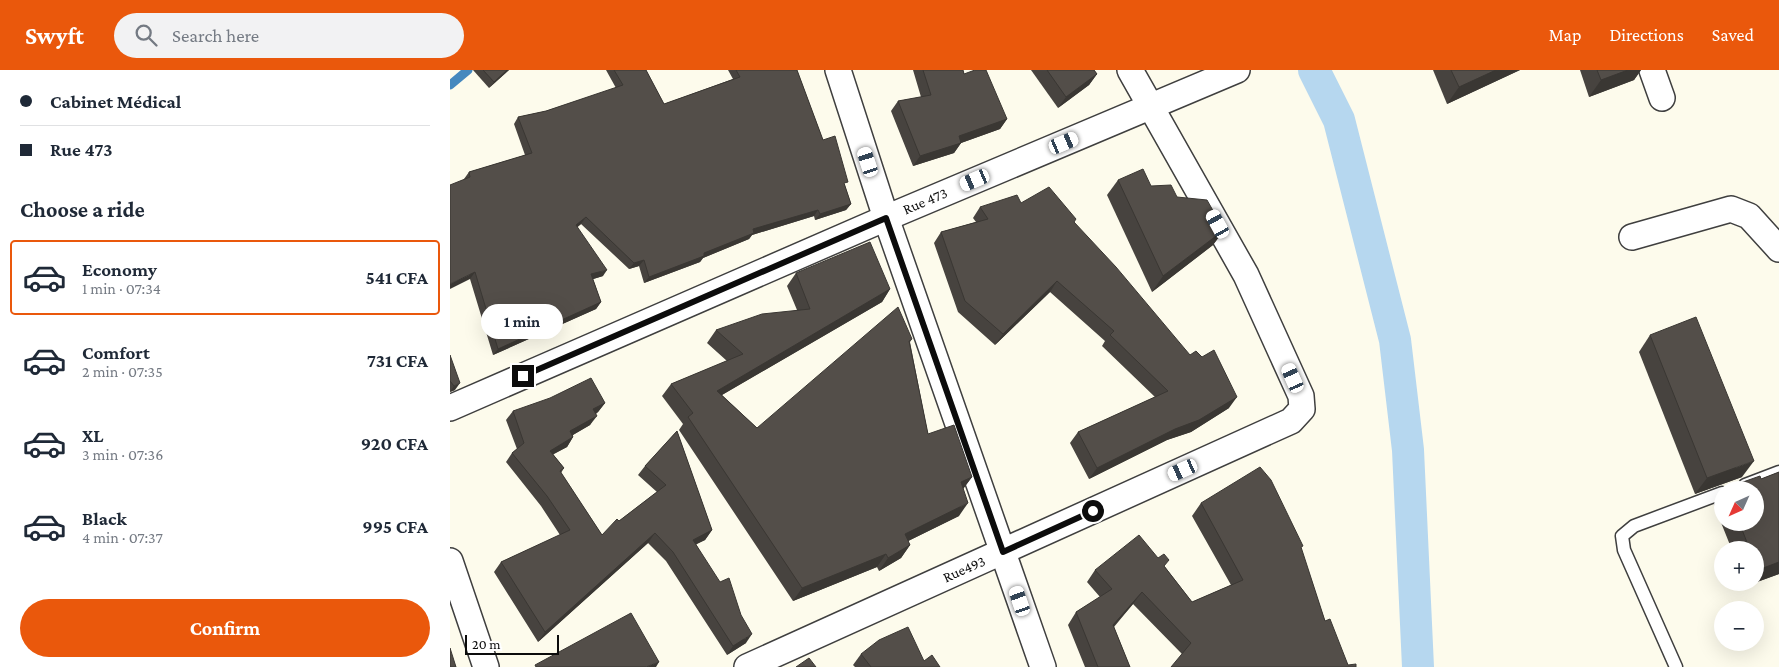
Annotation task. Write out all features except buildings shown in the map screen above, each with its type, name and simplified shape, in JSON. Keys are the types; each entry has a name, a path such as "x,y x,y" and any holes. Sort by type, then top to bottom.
{"street":[{"path":"838,70 886,218 1043,667"},
{"path":"1130,70 1152,106"},
{"name":"Rue 473","path":"450,408 886,218 1237,70"},
{"path":"1652,70 1662,98"},
{"name":"Rue493","path":"747,667 1291,421 1302,409 1301,396 1246,274 1152,106"},
{"path":"1632,237 1731,209 1749,216 1779,249"},
{"path":"450,562 486,667"}],"lane":[{"path":"1755,481 1779,472"},
{"path":"1676,667 1624,550 1622,536 1634,526 1714,496"}],"waterway":[{"path":"450,85 468,70"},
{"path":"1314,70 1339,120 1395,340 1408,450 1418,667"}],"route":[{"path":"523,376 886,218 1003,552 1093,511"}]}
